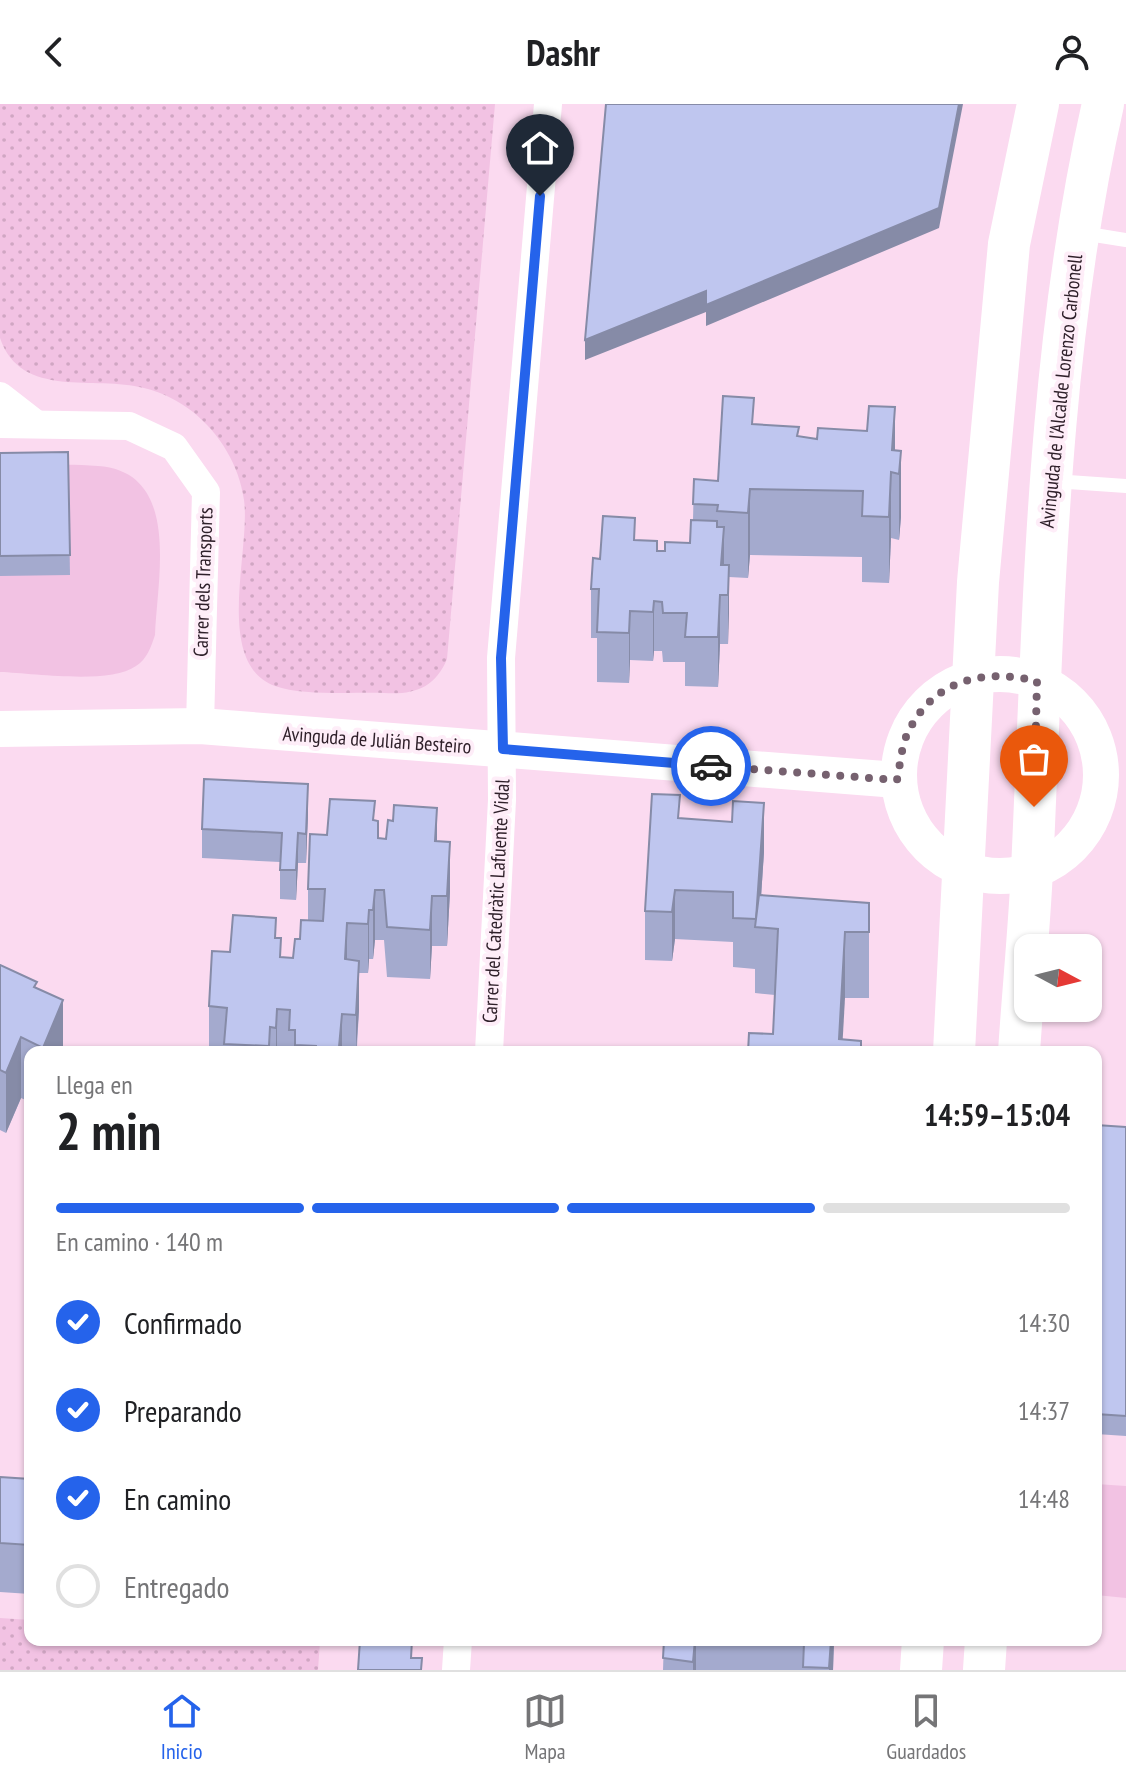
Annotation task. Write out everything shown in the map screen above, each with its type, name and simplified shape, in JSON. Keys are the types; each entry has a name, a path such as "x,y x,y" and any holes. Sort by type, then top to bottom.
{"main road":[{"path":"954,1046 978,582 1009,244 1038,104"},
{"name":"Avinguda de l'Alcalde Lorenzo Carbonell","path":"1019,1046 1032,871 1037,681 1050,481 1078,232 1103,104"},
{"path":"921,1670 923,1646"},
{"path":"984,1670 986,1646"}],"street":[{"name":"Carrer del Catedràtic Lafuente Vidal","path":"489,1046 503,749 501,658 548,104"},
{"path":"0,396 36,424"},
{"name":"Carrer dels Transports","path":"0,424 129,426 174,447 206,492 200,726"},
{"path":"1006,673 1037,681 1063,696 1083,717 1113,787 1096,805 1082,834 1060,856 1032,871 1003,876 963,872 942,858 918,834 903,803 897,780 906,738 922,710 945,690 974,677 1006,673"},
{"name":"Avinguda de Julián Besteiro","path":"0,729 200,726 897,780"},
{"path":"456,1670 458,1646"}],"lane":[{"path":"1078,232 1126,240"},
{"path":"1050,481 1126,486"}],"shaded area":[{"path":"0,104 495,104 447,659 430,683 405,693 314,692 275,686 256,673 245,654 240,630 244,500 238,475 220,440 193,412 157,392 125,385 42,378 24,370 10,357 0,338"},
{"path":"0,466 98,466 125,473 143,487 153,507 159,532 160,558 155,635 146,656 136,666 124,672 90,677 0,672"},
{"path":"1102,1484 1126,1486 1126,1598 1102,1596"},
{"path":"0,1618 24,1620 24,1646 320,1646 318,1670 0,1670"}],"building":[{"path":"606,104 959,104 939,208 706,305 706,291 585,340"},
{"path":"723,396 754,398 752,424 799,427 797,436 817,439 818,428 867,431 869,406 895,407 892,450 901,451 899,474 891,472 889,517 862,516 863,491 750,489 748,513 717,511 718,505 693,504 694,479 718,481"},
{"path":"68,452 70,555 0,556 0,453"},
{"path":"603,516 635,518 634,540 657,541 657,551 665,551 665,542 690,543 691,520 717,521 717,527 724,527 721,565 729,565 728,595 720,595 718,637 685,637 687,613 663,613 662,602 654,601 653,612 630,611 629,633 597,632 599,589 591,589 593,558 600,559"},
{"path":"204,779 308,784 306,834 298,833 296,870 280,870 282,833 202,829"},
{"path":"652,794 680,795 678,818 732,822 733,801 764,803 756,919 733,918 733,892 675,890 672,912 645,911"},
{"path":"330,799 375,801 373,820 378,821 378,838 386,839 388,820 393,821 394,805 437,808 435,841 450,842 447,896 432,896 430,930 387,927 384,890 375,890 368,924 347,923 345,959 359,961 356,1015 342,1014 339,1046 295,1045 295,1030 289,1030 290,1010 277,1009 276,1028 270,1027 269,1046 224,1044 227,1008 209,1006 212,951 230,952 233,915 276,918 275,938 281,938 280,957 293,958 295,939 300,939 301,920 323,921 325,889 308,889 310,834 327,835"},
{"path":"759,895 869,903 869,932 845,932 839,1039 861,1041 861,1046 748,1046 749,1033 773,1034 778,929 755,927"},
{"path":"0,965 37,982 34,987 63,1000 44,1046 21,1037 6,1073 0,1070"},
{"path":"1102,1125 1126,1127 1126,1416 1102,1414"},
{"path":"0,1477 24,1479 24,1545 0,1543"},
{"path":"360,1646 412,1646 411,1658 422,1658 421,1670 358,1670"},
{"path":"664,1646 694,1646 693,1662 663,1658"},
{"path":"804,1646 831,1646 829,1668 803,1667"}],"way so far":[{"path":"711,766 897,780 906,738 922,710 945,690 974,677 1006,673 1037,681 1034,807"}],"route":[{"path":"540,196 501,658 503,749 711,766"}]}
